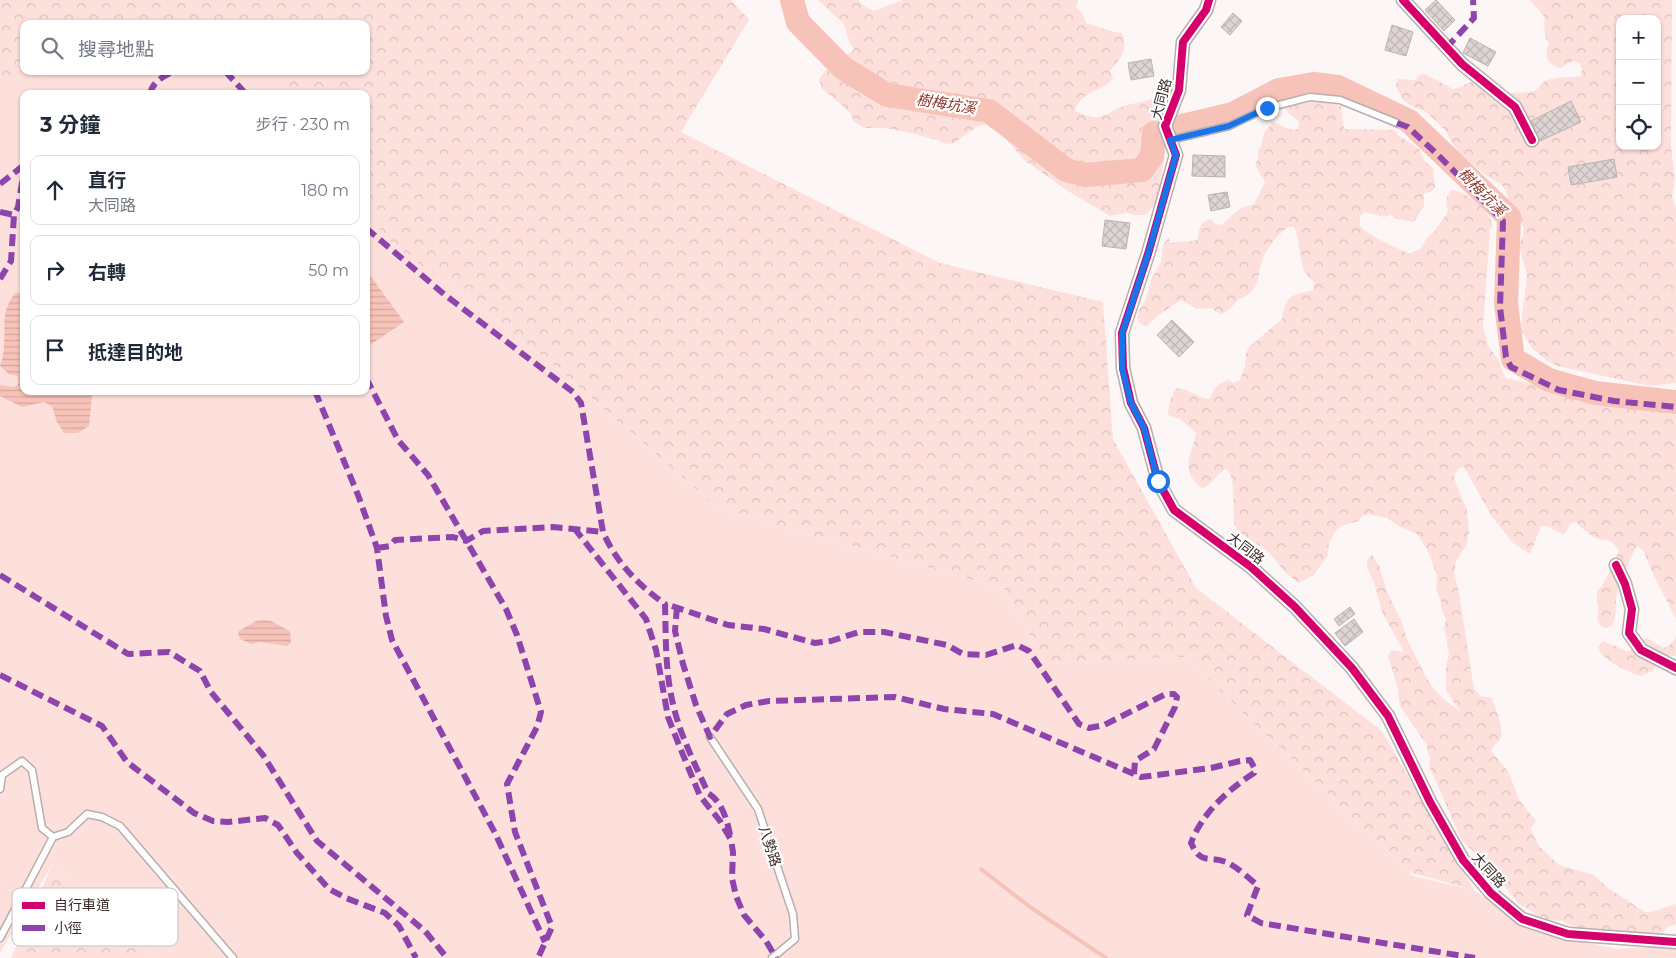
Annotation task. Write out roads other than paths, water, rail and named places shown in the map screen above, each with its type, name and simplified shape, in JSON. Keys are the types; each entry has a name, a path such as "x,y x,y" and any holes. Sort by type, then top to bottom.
{"street":[{"name":"大同路","path":"1209,0 1206,10 1183,42 1179,90 1165,126 1176,155 1148,254 1122,334 1122,368 1131,403 1144,428 1158,481 1174,510 1251,567 1295,607 1352,668 1388,716 1430,802 1462,860 1491,893 1522,919 1568,934 1676,942"},
{"path":"1403,0 1462,64 1515,107 1532,140"},
{"path":"1616,565 1625,584 1632,609 1629,633 1641,650 1676,668"}],"lane":[{"path":"1170,140 1229,126 1267,108 1310,97 1340,100 1397,122"},
{"name":"八勢路","path":"710,737 758,809 793,914 795,939 772,958"},
{"path":"0,789 2,775 22,760 32,770 42,828 53,837"},
{"path":"26,888 53,837 68,832 87,814 102,817 120,826 173,888"},
{"path":"178,894 232,958"},
{"path":"0,938 12,915"}],"waterway":[{"name":"樹梅坑溪","path":"792,0 798,22 843,68 887,95 989,111 1066,170 1085,175 1142,170 1152,156 1155,133"},
{"name":"樹梅坑溪","path":"1178,127 1233,114 1279,90 1314,84 1338,87 1409,121 1509,217 1506,304 1513,359 1549,380 1595,393 1676,402"},
{"path":"981,869 1030,907 1106,958"}]}
